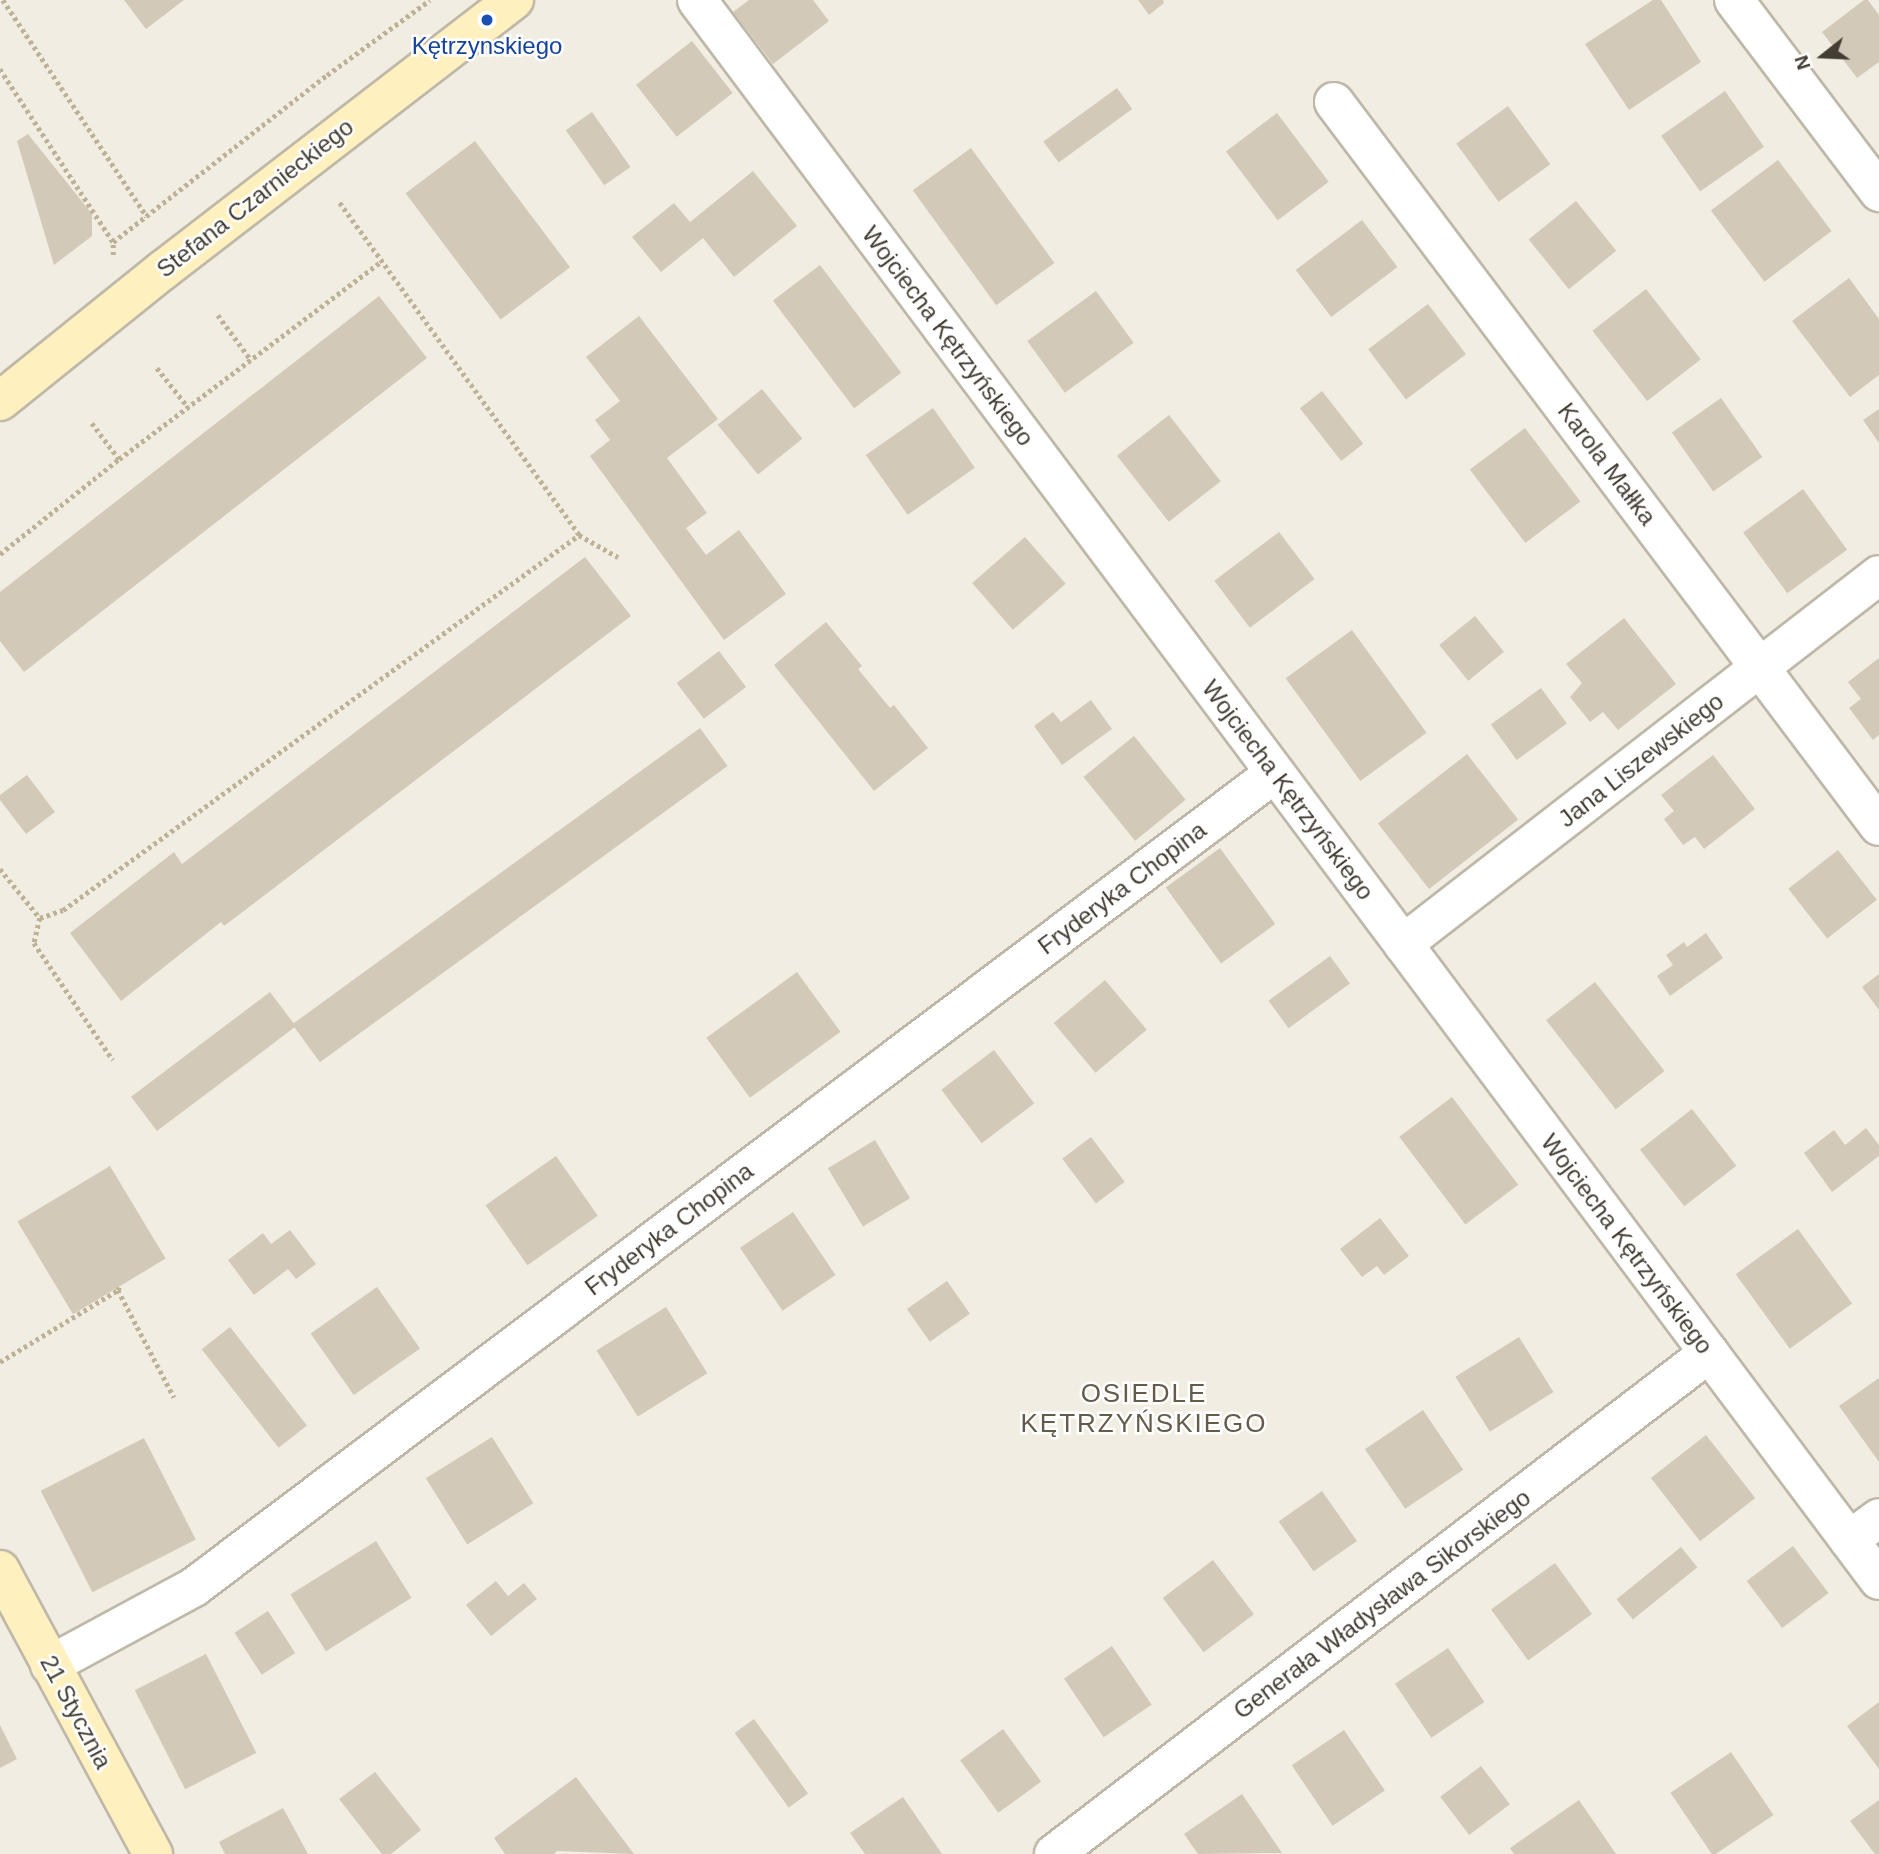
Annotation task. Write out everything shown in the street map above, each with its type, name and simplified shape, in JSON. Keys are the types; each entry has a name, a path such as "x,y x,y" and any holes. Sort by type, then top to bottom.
{"street":[{"name":"Stefana Czarnieckiego","path":"0,401 163,270 514,0"},
{"name":"Wojciecha Kętrzyńskiego","path":"697,0 1709,1353 1864,1529 1879,1580"},
{"path":"1734,0 1879,192"},
{"name":"Karola Małłka","path":"1334,102 1879,825"},
{"name":"Jana Liszewskiego","path":"1403,944 1879,575"},
{"name":"Fryderyka Chopina","path":"50,1665 194,1587 1275,772"},
{"name":"Generała Władysława Sikorskiego","path":"1054,1854 1709,1353"},
{"name":"21 Stycznia","path":"0,1570 153,1854"}],"path":[{"path":"4,0 146,217"},
{"path":"113,242 327,75 430,0"},
{"path":"0,69 113,242 110,265"},
{"path":"338,201 579,535 618,557"},
{"path":"0,554 118,459 382,261"},
{"path":"218,316 251,360"},
{"path":"157,369 188,407"},
{"path":"92,423 118,459"},
{"path":"40,918 63,910 579,535"},
{"path":"0,869 40,918"},
{"path":"40,918 34,943 113,1060"},
{"path":"0,1362 119,1289 174,1397"}],"building":[{"path":"124,0 184,0 146,29"},
{"path":"749,0 813,0 829,21 773,64 733,12"},
{"path":"1138,0 1163,0 1164,3 1149,15"},
{"path":"1653,0 1661,0 1701,62 1629,110 1585,44"},
{"path":"1864,0 1868,0 1879,15 1879,62 1857,78 1822,32"},
{"path":"692,41 733,93 677,137 636,85"},
{"path":"1117,88 1132,109 1059,163 1043,141"},
{"path":"1725,91 1764,147 1700,191 1661,136"},
{"path":"1508,106 1550,164 1499,202 1456,144"},
{"path":"592,112 630,167 604,185 566,130"},
{"path":"1277,113 1329,182 1278,220 1226,152"},
{"path":"28,134 92,214 92,236 54,265 17,141"},
{"path":"475,141 570,267 501,320 406,193"},
{"path":"971,148 1054,263 996,305 913,190"},
{"path":"1778,160 1832,231 1764,282 1711,211"},
{"path":"753,171 797,226 734,277 703,238 661,272 632,237 674,203 690,222"},
{"path":"1576,201 1616,251 1569,289 1529,239"},
{"path":"1362,220 1398,267 1331,317 1296,270"},
{"path":"820,265 901,373 854,408 773,301"},
{"path":"1849,278 1879,319 1879,375 1850,397 1792,321"},
{"path":"1646,289 1701,359 1647,401 1592,331"},
{"path":"1096,291 1134,343 1065,393 1027,341"},
{"path":"379,296 427,358 24,672 0,641 0,592"},
{"path":"1428,304 1466,354 1406,399 1368,349"},
{"path":"639,316 718,419 667,458 707,513 686,528 706,555 739,530 786,594 724,640 590,456 610,440 595,420 620,401 586,357"},
{"path":"762,389 802,439 758,475 718,425"},
{"path":"1322,391 1363,444 1341,461 1300,408"},
{"path":"1721,398 1762,457 1713,491 1672,432"},
{"path":"933,408 975,468 908,515 866,455"},
{"path":"1879,409 1879,443 1863,420"},
{"path":"1169,415 1221,481 1169,522 1117,456"},
{"path":"1525,428 1580,501 1525,543 1470,470"},
{"path":"1803,489 1847,550 1787,593 1743,532"},
{"path":"1279,532 1315,579 1250,628 1214,581"},
{"path":"1025,537 1066,584 1013,630 972,583"},
{"path":"585,557 631,616 224,926 221,922 121,1001 70,933 174,852 182,864"},
{"path":"1475,616 1504,652 1468,681 1439,645"},
{"path":"1624,618 1676,684 1618,730 1603,712 1590,722 1570,697 1582,683 1566,664"},
{"path":"826,622 862,666 858,669 890,708 894,705 928,748 874,791 774,665"},
{"path":"1352,630 1427,733 1360,781 1286,678"},
{"path":"719,651 746,687 704,719 677,683"},
{"path":"1879,658 1879,735 1873,740 1849,708 1861,699 1848,682"},
{"path":"1541,688 1567,724 1517,760 1491,724"},
{"path":"1091,700 1112,729 1062,765 1034,726 1053,712 1061,722"},
{"path":"700,728 728,766 320,1062 292,1024"},
{"path":"1134,736 1186,800 1135,841 1083,777"},
{"path":"1467,754 1518,819 1429,889 1378,824"},
{"path":"1713,755 1755,809 1704,849 1695,837 1683,845 1664,819 1674,811 1661,795"},
{"path":"27,775 55,812 26,834 0,800 0,795"},
{"path":"1220,848 1275,924 1221,963 1166,887"},
{"path":"1838,850 1877,900 1827,938 1788,889"},
{"path":"1706,933 1723,958 1670,996 1657,976 1673,965 1666,955 1684,942 1687,947"},
{"path":"1330,956 1350,984 1288,1028 1269,1001"},
{"path":"797,972 840,1032 750,1098 706,1038"},
{"path":"1879,974 1879,1010 1862,987"},
{"path":"1105,980 1147,1030 1095,1073 1054,1023"},
{"path":"1595,982 1665,1071 1616,1109 1546,1020"},
{"path":"270,992 296,1026 157,1131 131,1097"},
{"path":"994,1050 1034,1104 982,1143 941,1090"},
{"path":"1452,1097 1518,1185 1465,1225 1399,1137"},
{"path":"1692,1109 1736,1166 1684,1206 1640,1150"},
{"path":"1866,1128 1879,1145 1879,1156 1832,1192 1804,1153 1834,1130 1845,1145"},
{"path":"1091,1137 1125,1182 1096,1203 1062,1159"},
{"path":"875,1140 910,1198 863,1227 828,1168"},
{"path":"556,1156 598,1216 527,1265 486,1205"},
{"path":"110,1166 166,1259 73,1314 17,1222"},
{"path":"793,1212 835,1275 782,1311 740,1248"},
{"path":"1380,1218 1409,1256 1384,1275 1377,1266 1362,1277 1340,1249"},
{"path":"1798,1229 1852,1303 1790,1349 1736,1274"},
{"path":"290,1230 316,1264 296,1279 288,1269 254,1295 228,1260 263,1233 271,1244"},
{"path":"947,1281 970,1314 930,1342 907,1309"},
{"path":"377,1287 420,1348 354,1395 311,1333"},
{"path":"666,1307 707,1373 638,1417 596,1350"},
{"path":"230,1327 307,1426 279,1448 202,1349"},
{"path":"1519,1337 1553,1392 1490,1432 1455,1377"},
{"path":"1879,1378 1879,1462 1839,1406"},
{"path":"1423,1410 1463,1470 1405,1509 1365,1449"},
{"path":"1706,1435 1755,1498 1700,1541 1651,1478"},
{"path":"492,1437 533,1503 467,1544 426,1478"},
{"path":"144,1438 196,1540 92,1592 41,1491"},
{"path":"1322,1491 1357,1541 1314,1571 1279,1521"},
{"path":"376,1541 412,1598 326,1651 290,1595"},
{"path":"1793,1546 1829,1593 1782,1628 1747,1581"},
{"path":"1681,1547 1697,1567 1633,1619 1616,1599"},
{"path":"1213,1560 1254,1614 1204,1652 1163,1598"},
{"path":"1555,1563 1592,1614 1528,1660 1491,1609"},
{"path":"496,1581 508,1596 524,1583 537,1599 491,1636 466,1605"},
{"path":"268,1611 295,1653 262,1675 234,1633"},
{"path":"1112,1646 1152,1705 1104,1737 1064,1678"},
{"path":"1448,1648 1484,1702 1431,1738 1395,1684"},
{"path":"206,1654 256,1753 185,1789 135,1690"},
{"path":"1879,1702 1879,1769 1847,1726"},
{"path":"754,1719 808,1793 789,1808 735,1733"},
{"path":"0,1725 17,1759 0,1768"},
{"path":"1003,1729 1041,1782 998,1813 960,1760"},
{"path":"1344,1730 1385,1791 1333,1826 1292,1765"},
{"path":"1731,1752 1773,1815 1716,1854 1712,1854 1670,1793"},
{"path":"1481,1766 1510,1804 1469,1835 1440,1797"},
{"path":"375,1772 421,1830 391,1854 382,1854 339,1799"},
{"path":"576,1777 634,1854 557,1851 554,1854 505,1854 494,1838"},
{"path":"1242,1794 1282,1853 1198,1854 1184,1834"},
{"path":"903,1797 942,1854 865,1854 850,1833"},
{"path":"1579,1800 1616,1854 1514,1854 1510,1848"},
{"path":"1879,1800 1879,1854 1875,1854 1850,1821"},
{"path":"283,1808 308,1854 225,1854 219,1842"}],"place":[{"name":"Kętrzynskiego","path":"487,20"}],"district":[{"name":"OSIEDLE KĘTRZYŃSKIEGO","path":"1144,1409"}]}
